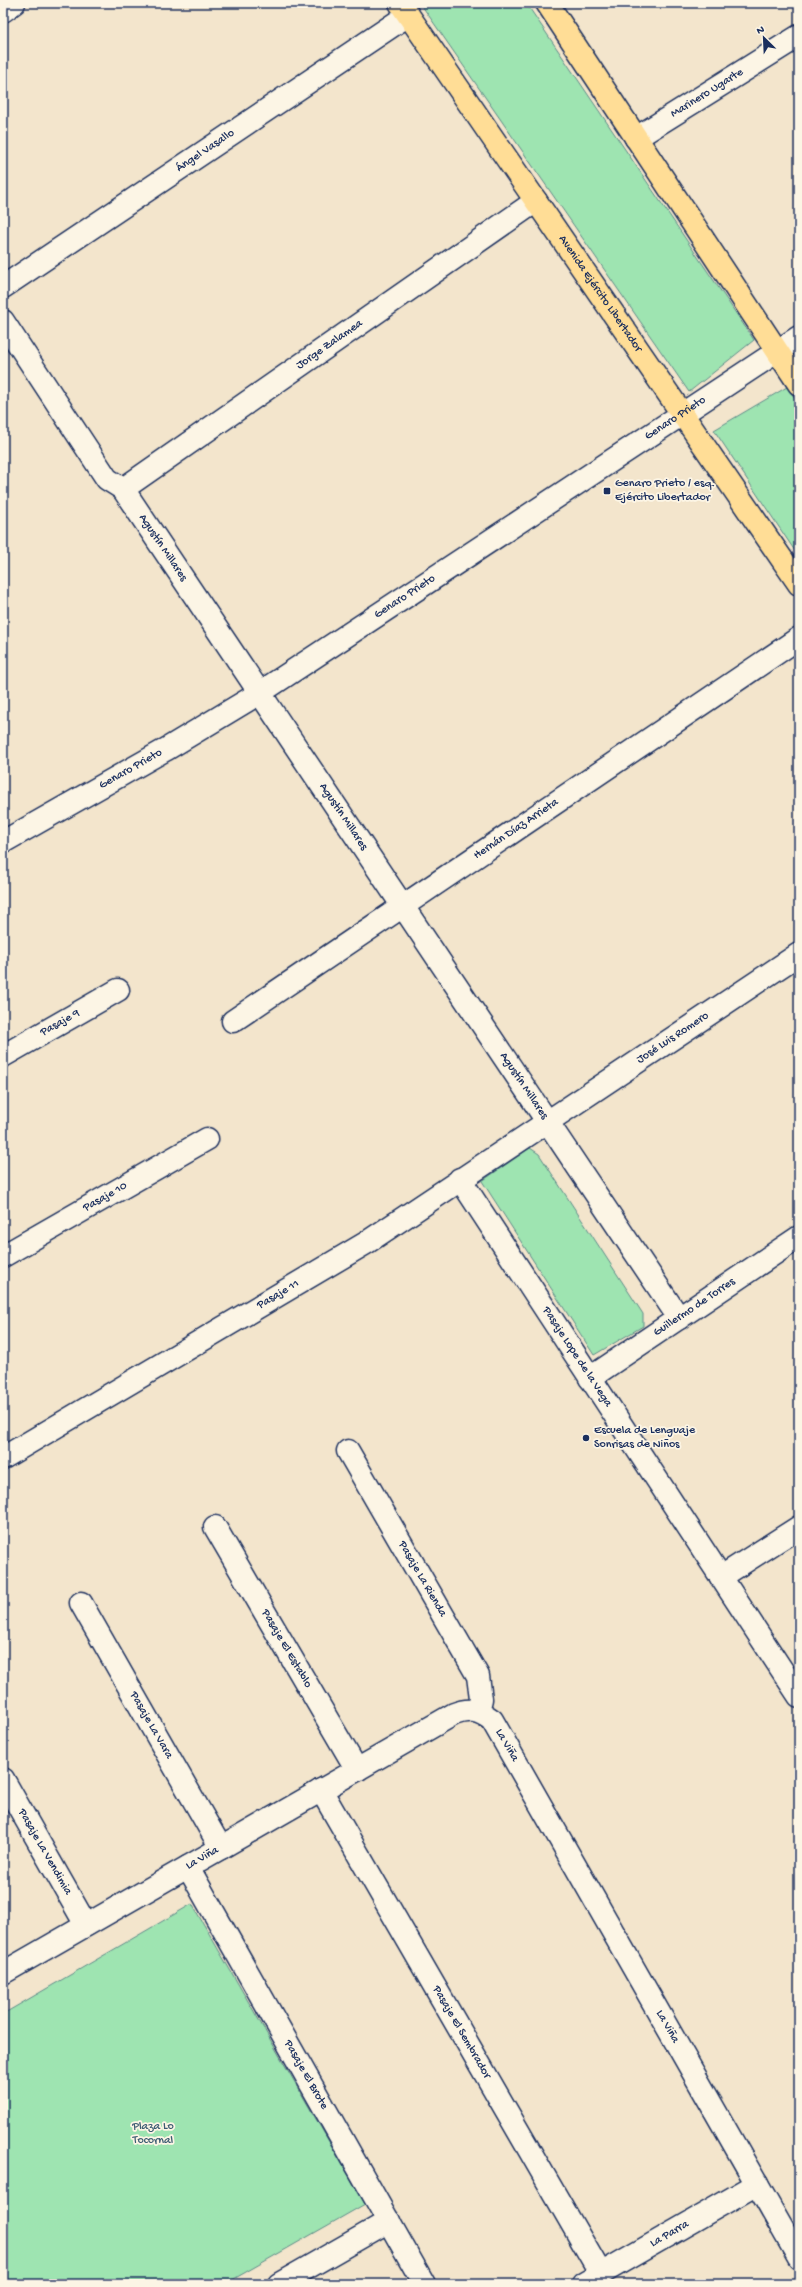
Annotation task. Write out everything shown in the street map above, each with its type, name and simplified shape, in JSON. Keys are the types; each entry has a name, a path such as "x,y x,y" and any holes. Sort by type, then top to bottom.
{"main road":[{"path":"547,3 799,384"},
{"name":"Avenida Ejército Libertador","path":"404,9 799,584"}],"street":[{"path":"3,11 14,3"},
{"name":"Ángel Vasallo","path":"3,287 404,9"},
{"name":"Marinero Ugarte","path":"636,138 799,36"},
{"name":"Jorge Zalamea","path":"123,489 536,201"},
{"name":"Agustín Millares","path":"3,321 107,479 123,489 258,694 679,1318"},
{"name":"Genaro Prieto","path":"3,842 165,750 258,694 683,415 799,337"},
{"name":"Hernán Díaz Arrieta","path":"233,1021 799,638"},
{"name":"José Luis Romero","path":"546,1122 799,954"},
{"name":"Pasaje 9","path":"3,1056 118,990"},
{"name":"Pasaje 11","path":"3,1458 366,1243 546,1122"},
{"name":"Pasaje 10","path":"3,1256 207,1139"},
{"name":"Pasaje Lope de la Vega","path":"460,1179 799,1696"},
{"name":"Guillermo de Torres","path":"590,1378 799,1237"},
{"name":"Pasaje La Rienda","path":"348,1451 478,1676 481,1694 478,1711"},
{"name":"Pasaje El Establo","path":"215,1527 357,1770"},
{"path":"721,1577 799,1527"},
{"name":"Pasaje La Vara","path":"81,1603 221,1848"},
{"name":"La Viña","path":"3,1973 454,1714 470,1710 478,1711 492,1720 799,2258"},
{"name":"Pasaje La Vendimia","path":"3,1780 86,1925"},
{"name":"Pasaje El Sembrador","path":"321,1790 592,2279"},
{"name":"Pasaje El Brote","path":"188,1867 424,2284"},
{"name":"La Parra","path":"592,2279 757,2184"},
{"path":"279,2284 389,2222"}],"green space":[{"path":"420,3 526,3 754,340 689,392"},
{"path":"787,387 799,404 799,557 714,430"},
{"path":"530,1148 539,1154 643,1314 643,1326 594,1355 482,1181"},
{"name":"Plaza Lo Tocornal","path":"192,1904 365,2204 225,2284 3,2284 3,2014"}],"place":[{"name":"Genaro Prieto / esq. Ejército Libertador","path":"607,491"},
{"name":"Escuela de Lenguaje Sonrisas de Niños","path":"586,1438"}]}
